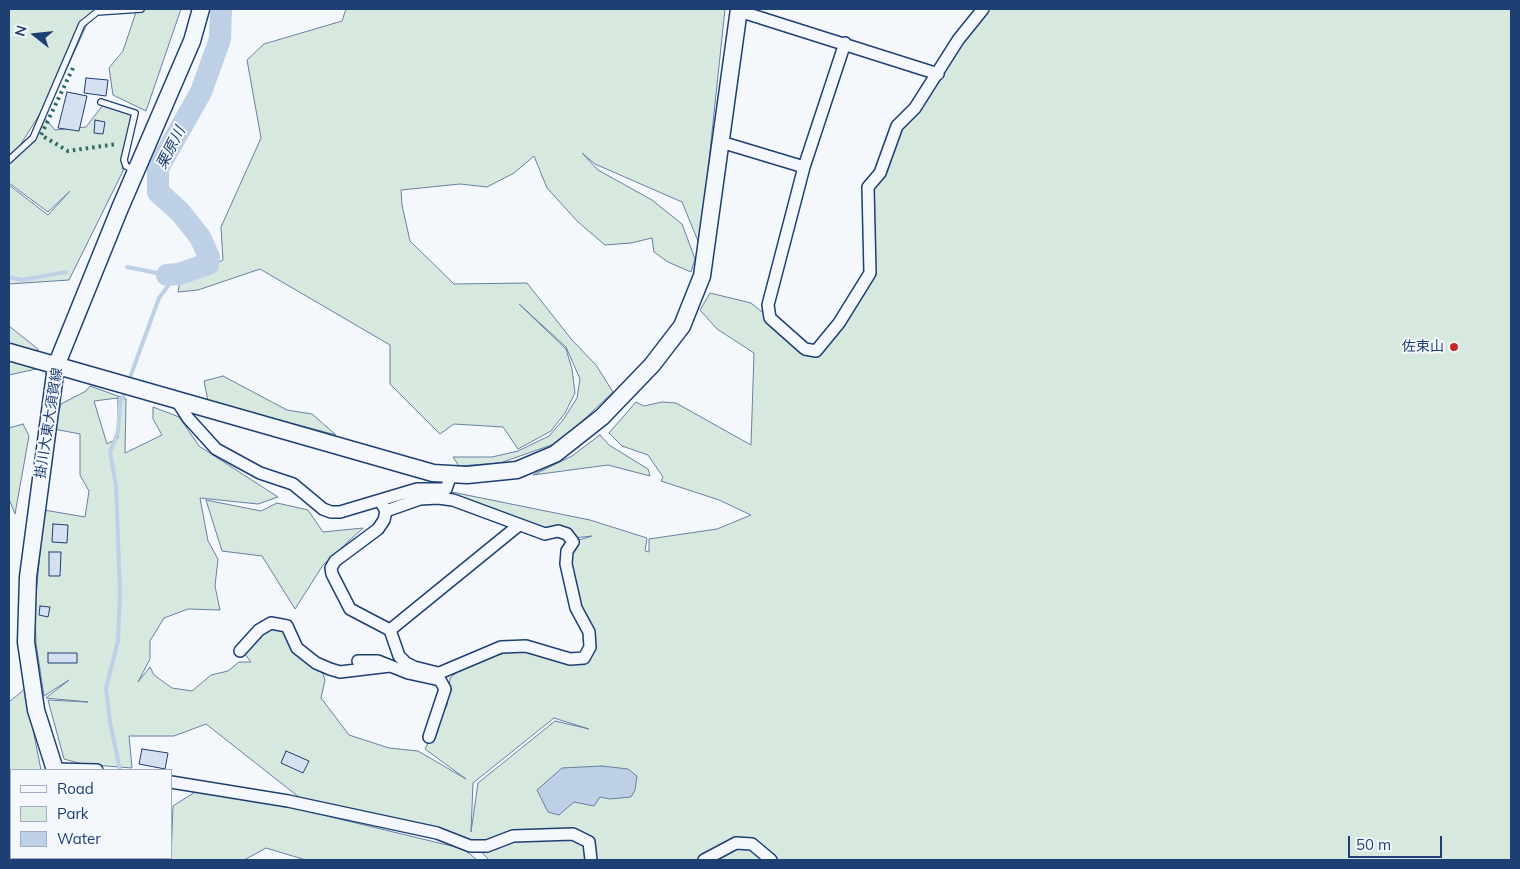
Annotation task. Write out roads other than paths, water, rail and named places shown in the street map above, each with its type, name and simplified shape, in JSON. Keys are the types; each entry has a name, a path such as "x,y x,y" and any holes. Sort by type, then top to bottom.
{"street":[{"name":"掛川大東大須賀線","path":"54,769 36,710 26,642 28,577 32,538 56,366 136,171 192,42 201,9"},
{"path":"845,43 804,167 768,306 770,318 805,349 816,351 839,323 870,273 868,187 880,173 897,126 915,108 958,40 983,9"},
{"path":"9,352 414,468 451,475 517,470 555,454 602,417 652,365 682,326 702,276 739,10 938,74"},
{"path":"721,142 804,167"},
{"path":"177,400 192,424 216,449 260,473 293,484 323,509 331,512 438,498 453,500 544,534 558,531 568,534 573,542 567,551 566,564 576,608 589,632 588,654 584,658 570,659 526,646 501,647 434,675 417,676 378,661 358,661"},
{"path":"383,505 417,489 446,489 451,475"},
{"path":"383,505 384,520 378,529 335,561 331,568 332,574 350,609 390,630 399,656 414,668 434,675 440,680 445,689 429,737"},
{"path":"390,630 519,525"},
{"path":"240,651 259,630 271,623 286,626 297,648 316,663 330,670 340,672 390,666"},
{"path":"172,782 309,805 437,833 470,846 486,846 513,836 573,834 589,842 591,860"},
{"path":"704,860 736,843 752,844 771,860"}],"lane":[{"path":"9,160 33,138 82,24 97,12 141,9"},
{"path":"101,102 135,113 124,160 126,166 136,171"}],"water":[{"path":"602,766 628,769 637,776 635,790 631,797 610,799 600,797 594,806 574,802 559,815 548,812 537,790 562,768"}],"waterway":[{"name":"栗原川","path":"167,275 179,274 208,264 209,257 200,237 180,212 158,192 158,168 201,92 220,39 221,9"},
{"path":"127,267 167,275 168,286 159,298 128,383"},
{"path":"9,277 22,280 66,272"},
{"path":"120,769 110,722 106,688 118,641 120,592 116,486 110,452 118,432 120,404 126,389"}],"place":[{"name":"佐束山","path":"1454,347"}]}
